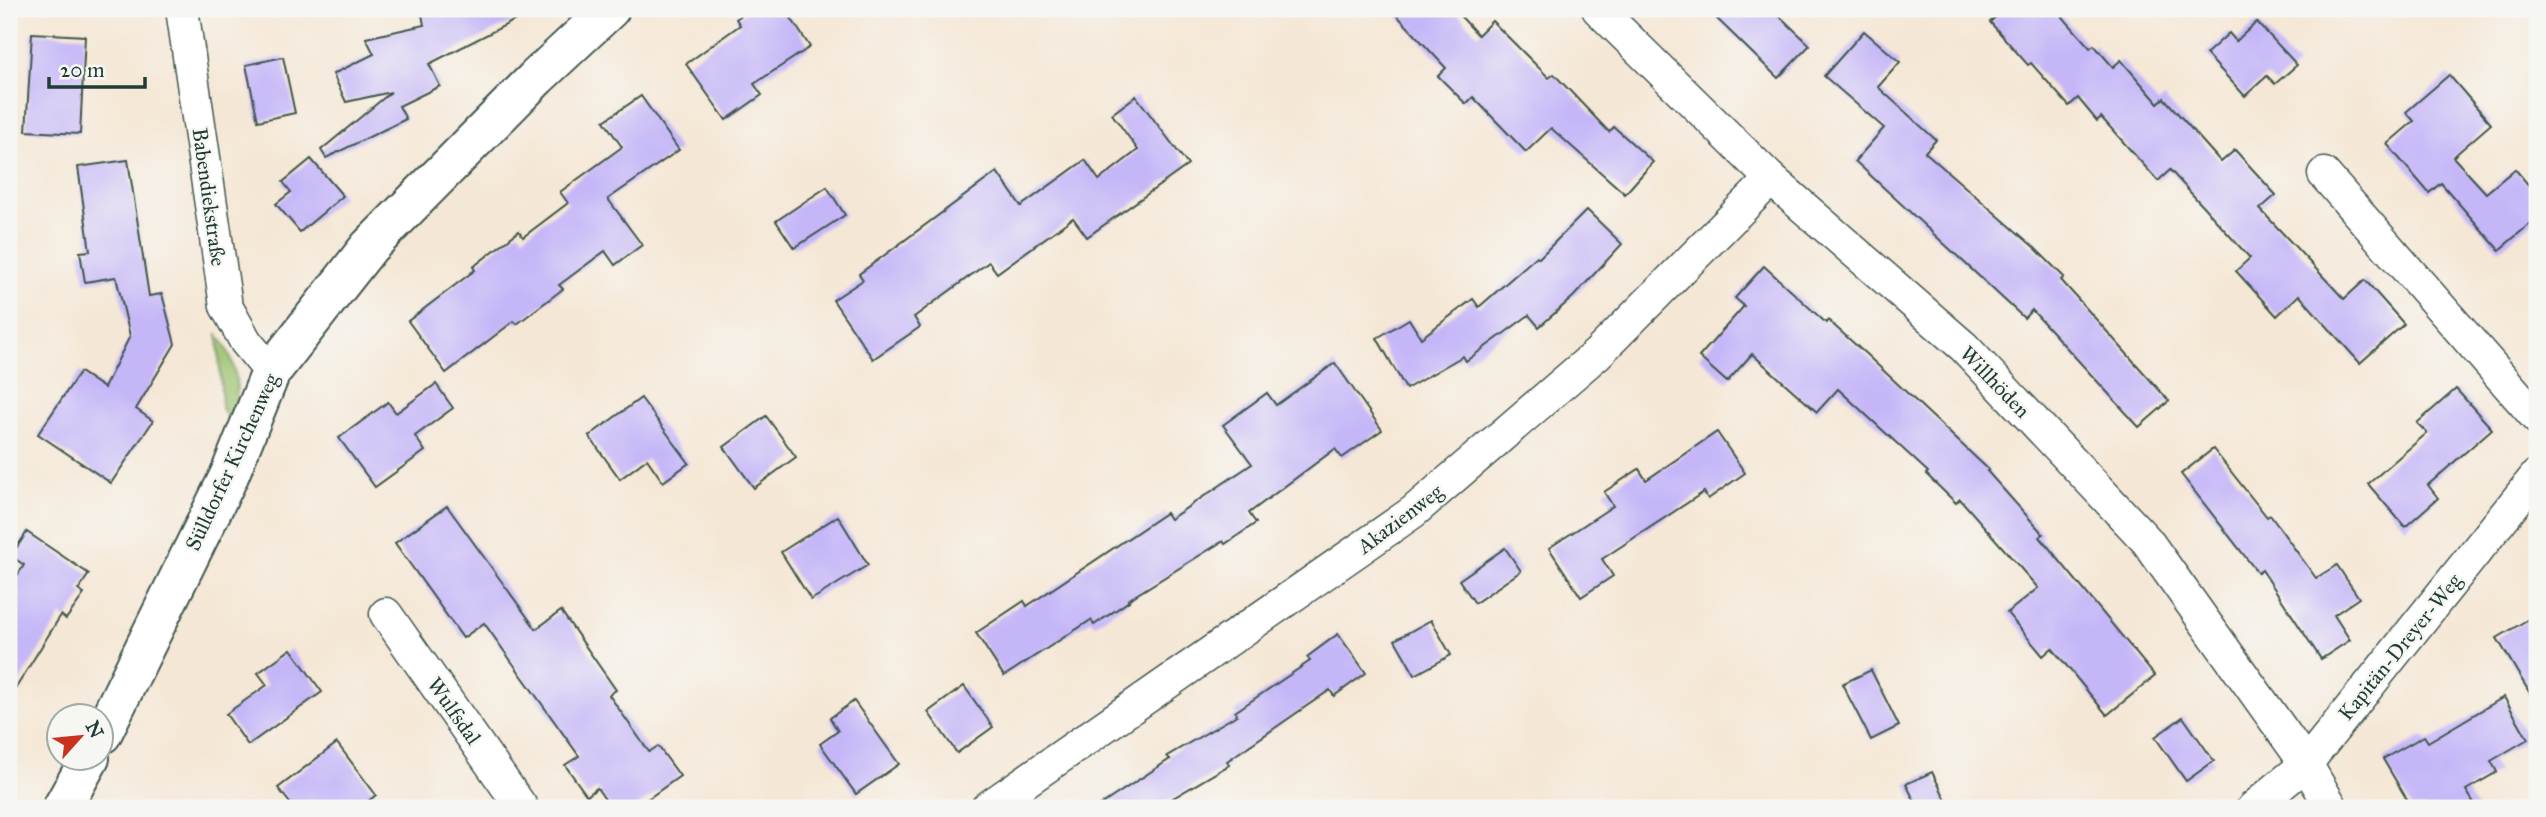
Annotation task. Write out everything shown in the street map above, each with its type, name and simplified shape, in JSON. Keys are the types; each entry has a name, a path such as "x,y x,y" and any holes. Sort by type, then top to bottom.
{"street":[{"name":"Babendiekstraße","path":"181,9 226,306 246,342 271,372"},
{"name":"Sülldorfer Kirchenweg","path":"116,706 229,476 271,372 369,247 537,77 610,9"},
{"name":"Willhöden","path":"1598,9 1771,179 1964,347 2147,541 2306,765 2332,808"},
{"path":"2324,174 2537,418"},
{"name":"Akazienweg","path":"987,808 1413,512 1597,354 1771,179"},
{"name":"Kapitän-Dreyer-Weg","path":"2253,808 2306,765 2537,475"},
{"name":"Wulfsdal","path":"386,614 522,808"},
{"path":"62,808 82,772"}],"green space":[{"path":"218,335 229,353 237,386 231,418 227,417 222,408"}],"building":[{"path":"421,9 537,9 429,64 440,86 399,106 406,119 326,158 321,150 391,92 346,102 333,74 374,54 366,38 424,25"},
{"path":"750,9 785,9 810,47 754,84 762,95 726,120 686,64 740,25 736,19"},
{"path":"1391,9 1454,9 1478,35 1492,21 1549,78 1554,74 1609,132 1614,127 1653,162 1625,194 1551,128 1526,152 1473,97 1466,104 1438,76 1446,68"},
{"path":"1707,9 1772,9 1810,45 1778,78"},
{"path":"2005,9 2056,9 2090,48 2094,45 2113,67 2121,60 2158,103 2164,98 2221,162 2235,150 2276,195 2260,209 2344,299 2365,280 2404,324 2360,363 2299,295 2277,316 2236,271 2250,258 2170,170 2158,181 2101,117 2097,121 2078,98 2069,106 2031,63 2028,65 1990,22"},
{"path":"2257,22 2297,65 2275,84 2267,76 2245,96 2206,54 2229,33 2236,41"},
{"path":"1864,31 1900,62 1878,87 1936,140 1925,152 2035,248 2064,277 2061,280 2169,401 2139,427 2032,310 2024,318 1855,161 1884,128 1824,76"},
{"path":"32,33 85,36 80,134 26,131"},
{"path":"283,57 295,113 258,121 246,65"},
{"path":"2449,75 2491,124 2453,157 2486,193 2515,169 2537,195 2537,218 2499,250 2441,183 2429,193 2387,144 2414,121 2406,112"},
{"path":"641,96 679,150 608,199 642,245 615,265 605,251 559,285 563,289 517,324 514,321 446,373 408,321 475,270 473,267 519,231 523,237 568,203 560,192 622,147 604,121"},
{"path":"1136,96 1188,165 1087,237 1073,218 997,273 989,262 914,317 920,327 873,359 833,300 863,280 859,274 997,172 1021,206 1085,160 1099,180 1138,150 1112,114"},
{"path":"311,159 343,196 300,232 276,204 291,192 283,182"},
{"path":"128,160 149,296 162,294 175,344 136,409 153,421 111,483 38,434 80,372 104,388 130,336 116,277 85,282 80,252 90,251 78,167"},
{"path":"827,187 845,215 794,248 776,221"},
{"path":"1587,210 1622,244 1573,297 1539,327 1529,315 1466,361 1463,356 1406,389 1377,338 1409,319 1421,338 1473,299 1479,307 1537,256 1539,258"},
{"path":"1764,266 1826,323 1828,320 1868,356 1989,470 1987,471 2043,534 2040,537 2155,676 2107,715 2052,648 2043,656 2007,613 2038,588 1960,499 1956,503 1926,474 1928,472 1838,389 1817,412 1752,354 1727,382 1699,357 1744,306 1735,298"},
{"path":"1335,363 1382,430 1342,458 1335,449 1249,513 1256,523 1225,544 1223,541 1128,600 1094,625 1091,620 1004,676 976,633 1024,601 1027,606 1166,513 1170,519 1252,464 1223,425 1267,393 1276,405"},
{"path":"436,384 453,408 415,436 425,451 375,487 339,438 388,402 396,413"},
{"path":"2456,389 2492,429 2428,485 2438,498 2405,527 2368,484 2427,433 2417,423"},
{"path":"641,398 689,463 663,482 647,459 620,479 589,436"},
{"path":"766,416 796,457 754,488 724,447"},
{"path":"1717,432 1745,473 1708,499 1704,492 1602,559 1613,576 1581,597 1549,548 1613,506 1604,492 1639,469 1646,480"},
{"path":"2213,449 2267,517 2270,515 2316,578 2337,565 2359,598 2334,615 2350,640 2321,659 2262,570 2258,573 2181,474"},
{"path":"447,506 536,629 561,611 616,690 609,695 649,752 658,746 680,776 635,808 611,808 597,788 587,796 565,765 579,756 484,623 463,638 395,543"},
{"path":"838,516 868,565 811,600 781,552"},
{"path":"27,532 89,574 78,590 84,594 66,619 61,615 9,699 9,588 24,565 11,556"},
{"path":"1505,548 1521,571 1475,603 1459,580"},
{"path":"2537,614 2537,705 2497,638"},
{"path":"1431,620 1451,655 1415,675 1395,640"},
{"path":"1338,634 1366,673 1334,696 1330,690 1227,761 1229,765 1156,808 1096,808 1170,759 1167,756 1237,715 1235,712 1310,661 1307,657"},
{"path":"291,649 322,692 248,745 226,714 267,685 258,673"},
{"path":"1871,670 1899,726 1871,740 1842,684"},
{"path":"964,686 993,727 957,753 928,712"},
{"path":"2504,697 2528,739 2491,761 2497,772 2466,790 2477,808 2412,808 2383,759 2424,736 2428,742"},
{"path":"854,701 899,764 856,794 820,744 838,731 830,718"},
{"path":"2183,717 2214,761 2186,781 2155,737"},
{"path":"337,743 376,795 359,808 294,808 278,788"},
{"path":"1932,772 1950,808 1918,808 1906,784"}]}
